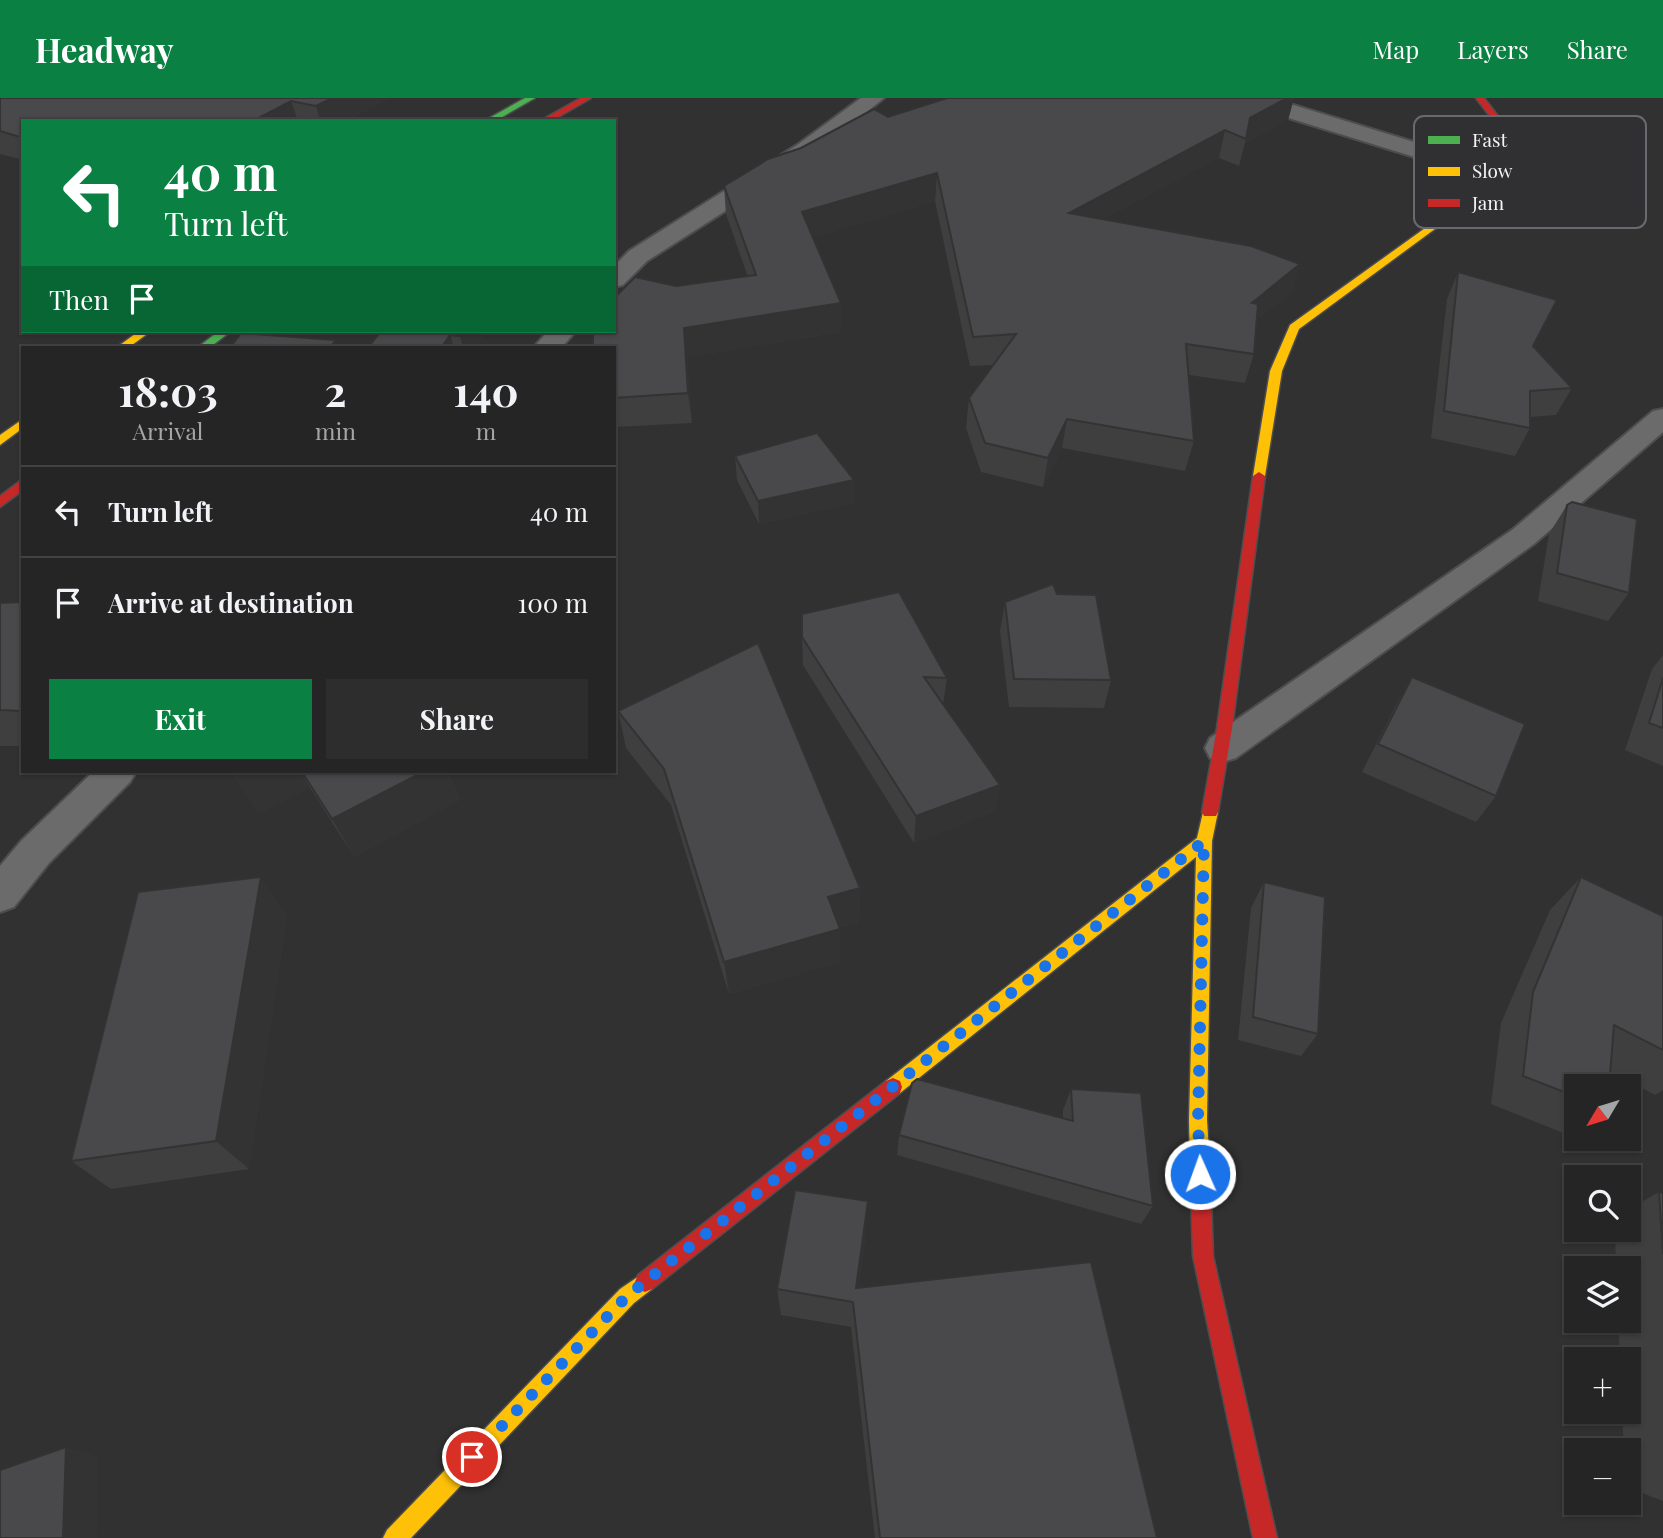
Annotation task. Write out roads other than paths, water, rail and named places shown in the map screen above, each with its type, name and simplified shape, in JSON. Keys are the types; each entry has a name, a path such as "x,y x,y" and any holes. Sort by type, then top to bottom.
{"street":[{"path":"492,119 531,98"},
{"path":"548,119 587,98"},
{"path":"616,277 638,256 805,150 874,98"},
{"path":"1253,98 1286,111 1414,150"},
{"path":"1480,98 1496,116"},
{"path":"1265,1538 1203,1256 1198,1120 1204,841 1223,748 1247,547 1276,371 1294,327 1431,228"},
{"path":"124,346 143,333"},
{"path":"205,346 223,333"},
{"path":"547,346 561,333"},
{"path":"1223,748 1523,537 1663,417"},
{"path":"0,441 21,424"},
{"path":"0,503 21,485"},
{"path":"0,895 36,852 116,773"},
{"path":"395,1538 627,1296 1204,841"}]}
